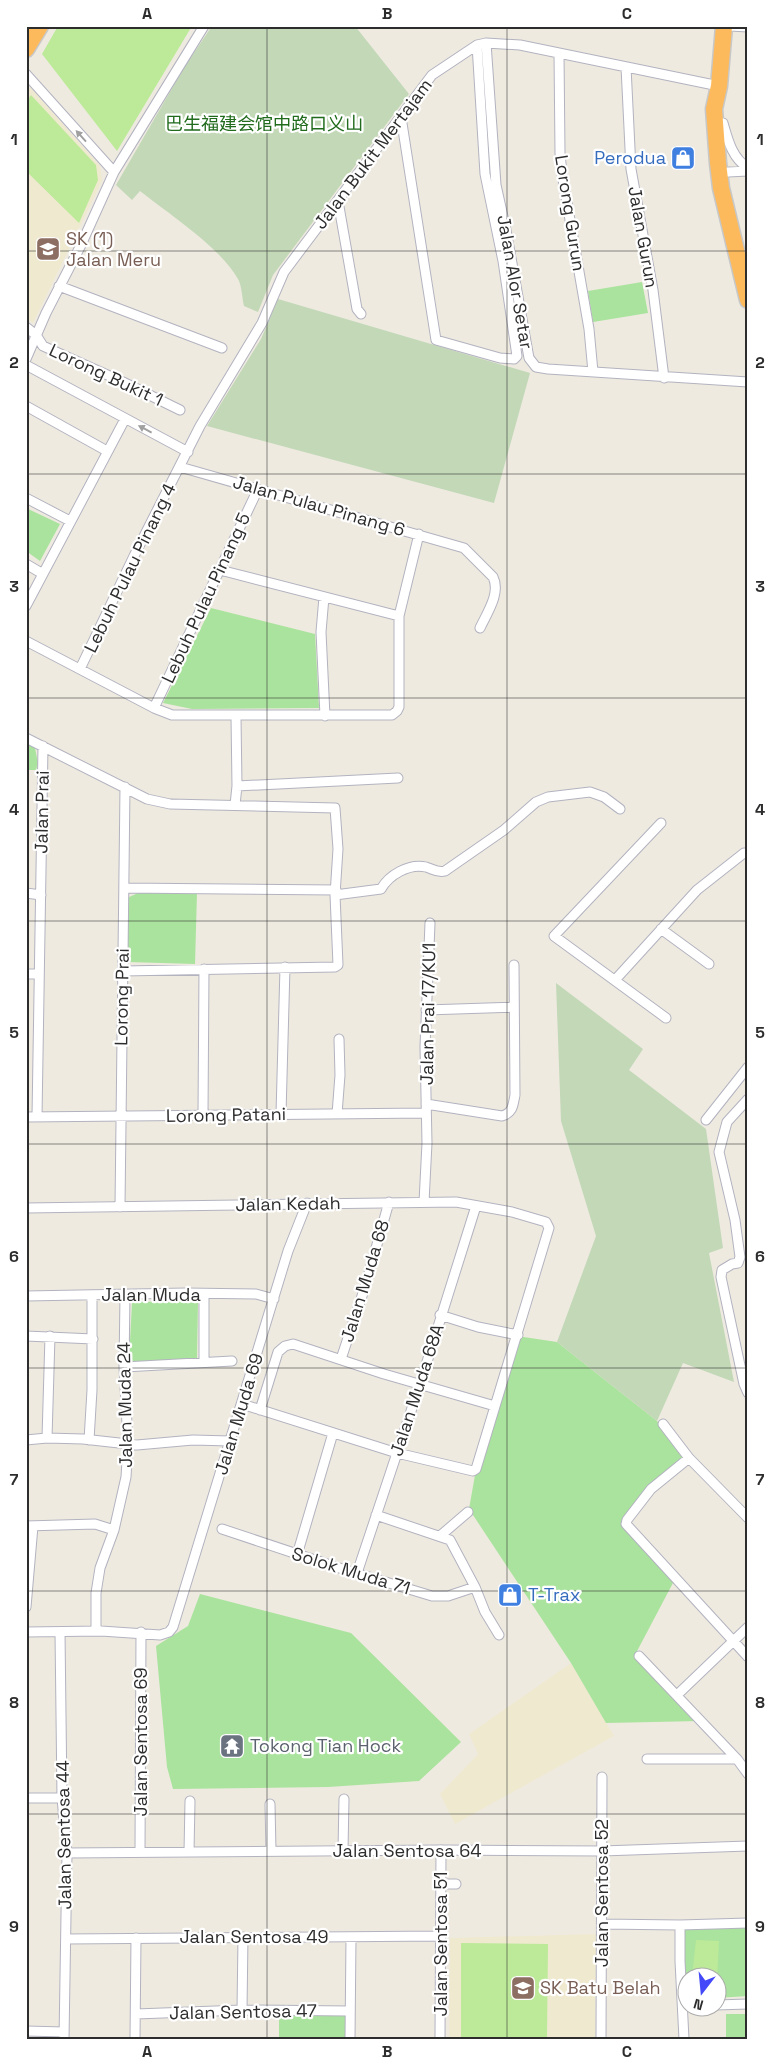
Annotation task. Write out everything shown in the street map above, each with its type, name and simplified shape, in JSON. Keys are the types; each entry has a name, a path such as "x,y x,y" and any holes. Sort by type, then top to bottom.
{"highway":[{"path":"26,49 40,26"},
{"path":"724,26 719,86 714,109 719,172 740,274 748,300"},
{"path":"719,86 728,172 748,255"}],"street":[{"path":"26,359 114,172 204,26"},
{"path":"730,26 748,28"},
{"name":"Jalan Bukit Mertajam","path":"180,467 200,426 262,323 284,272 432,74 486,42 520,45 719,86"},
{"name":"Jalan Alor Setar","path":"486,42 496,185 529,358 536,367 664,378 748,382"},
{"path":"401,117 436,340 500,358 514,359 517,356 503,261 485,174 477,46"},
{"name":"Lorong Gurun","path":"559,53 562,174 589,329 593,372"},
{"name":"Jalan Gurun","path":"626,67 631,169 653,290 664,378"},
{"path":"26,74 114,172"},
{"path":"723,123 736,158 748,169"},
{"path":"728,172 748,169"},
{"path":"338,201 357,309 361,314"},
{"path":"59,286 222,348"},
{"name":"Lorong Bukit 1","path":"26,327 44,346 180,410"},
{"path":"26,365 188,452"},
{"path":"26,406 107,451"},
{"path":"26,606 125,419"},
{"name":"Jalan Pulau Pinang 6","path":"180,467 464,548 496,583 496,592 480,628"},
{"name":"Lebuh Pulau Pinang 4","path":"80,669 134,556 180,467"},
{"name":"Lebuh Pulau Pinang 5","path":"154,708 258,489"},
{"path":"26,498 70,522"},
{"path":"26,641 154,708 172,715 236,717 392,715 399,707 399,616 419,534"},
{"path":"26,564 43,574"},
{"path":"220,570 399,616"},
{"path":"324,597 321,632 325,716"},
{"path":"235,804 237,786 236,717"},
{"path":"26,738 147,799 170,804 235,804 335,808 338,849 336,892 338,965 335,967 122,971"},
{"name":"Jalan Prai","path":"37,1117 43,746"},
{"path":"237,786 398,778"},
{"name":"Lorong Prai","path":"120,1207 125,787"},
{"path":"124,888 336,892 381,889 384,884 400,871 416,866 439,872 445,871 504,830 536,802 548,796 590,792 604,797 620,809"},
{"path":"661,823 554,936 666,1018"},
{"path":"615,980 697,890 744,853 748,853"},
{"path":"26,893 41,895"},
{"name":"Jalan Prai 17/KU1","path":"424,1202 427,1143 426,1010 430,923"},
{"path":"661,928 709,964"},
{"path":"426,1010 514,1007 514,965"},
{"path":"281,1114 284,968"},
{"path":"202,1115 204,969"},
{"path":"26,974 40,974"},
{"name":"Lorong Patani","path":"26,1117 337,1114 426,1108 502,1116 509,1114 515,1095 514,1007"},
{"path":"337,1114 340,1075 339,1039"},
{"path":"706,1120 748,1067"},
{"path":"738,1263 740,1257 735,1220 719,1152 727,1122 748,1098"},
{"name":"Jalan Muda 68","path":"341,1359 365,1287 389,1202"},
{"name":"Jalan Kedah","path":"26,1208 456,1202 512,1212 546,1222 549,1228 518,1335"},
{"name":"Jalan Muda 69","path":"141,1632 164,1634 174,1627 288,1251 307,1204"},
{"name":"Jalan Muda 68A","path":"357,1573 420,1384 440,1315 476,1206"},
{"path":"748,1265 732,1264 722,1270 721,1277 744,1384 748,1393"},
{"name":"Jalan Muda 24","path":"96,1631 96,1593 100,1568 114,1530 126,1477 128,1444 124,1367 125,1294"},
{"path":"204,1294 204,1362"},
{"name":"Jalan Muda","path":"26,1296 256,1294 274,1299"},
{"path":"89,1440 93,1339 92,1295"},
{"path":"242,1404 396,1453 473,1470 477,1467 518,1335 440,1315"},
{"path":"26,1336 93,1339"},
{"path":"47,1438 50,1336"},
{"path":"260,1410 278,1352 284,1346 293,1344 495,1406"},
{"path":"124,1367 232,1361"},
{"path":"663,1424 689,1458 748,1518"},
{"path":"297,1555 333,1434"},
{"path":"26,1440 47,1438 128,1444 193,1440 230,1441"},
{"path":"689,1458 652,1489 627,1520 626,1524 678,1579 732,1642 748,1657"},
{"path":"440,1536 468,1512"},
{"path":"376,1515 450,1540 475,1587 485,1612 499,1635"},
{"path":"26,1607 30,1526 96,1524 114,1530"},
{"name":"Solok Muda 71","path":"224,1530 297,1555 439,1597 475,1587"},
{"path":"678,1695 748,1627"},
{"path":"26,1632 141,1632"},
{"name":"Jalan Sentosa 44","path":"60,1632 62,1798 67,1853 64,2035"},
{"name":"Jalan Sentosa 69","path":"140,1852 141,1632"},
{"path":"640,1656 737,1759 748,1774"},
{"path":"647,1759 737,1759"},
{"name":"Jalan Sentosa 52","path":"602,1777 602,2039"},
{"path":"26,1798 62,1798"},
{"path":"343,1850 344,1799"},
{"path":"189,1852 190,1801"},
{"path":"270,1804 271,1851"},
{"name":"Jalan Sentosa 64","path":"67,1853 343,1850 602,1851 748,1846"},
{"name":"Jalan Sentosa 51","path":"440,2039 441,1850"},
{"path":"441,1884 456,1884"},
{"path":"602,1924 680,1925 748,1923"},
{"path":"680,1925 681,1968"},
{"name":"Jalan Sentosa 49","path":"66,1939 441,1936"},
{"path":"350,2039 351,1937"},
{"path":"135,2039 136,1938"},
{"path":"242,2010 243,1938"},
{"path":"726,2005 748,2004"},
{"name":"Jalan Sentosa 47","path":"136,2014 242,2010 349,2011"},
{"path":"684,2039 685,2018"},
{"path":"26,2031 64,2035"}],"shaded area":[{"name":"SK (1) Jalan Meru","path":"30,87 100,166 102,181 33,323 26,317 26,93"},
{"path":"571,1663 614,1736 455,1824 440,1794 478,1754 469,1734"},
{"name":"SK Batu Belah","path":"596,1934 595,2039 449,2039 450,1938"}],"green space":[{"path":"58,26 192,26 117,151 42,54"},
{"name":"巴生福建会馆中路口义山","path":"212,26 355,26 409,94 273,275 258,312 244,306 238,279 230,267 207,243 140,191 132,200 116,185 185,66"},
{"path":"31,95 96,165 98,180 79,223 26,171 26,102"},
{"path":"642,282 648,313 593,322 588,291"},
{"path":"278,299 530,373 494,503 207,426 261,339"},
{"path":"26,508 60,524 40,561 26,551"},
{"path":"211,608 315,634 319,708 192,709 163,703"},
{"path":"26,743 35,748 38,763 36,770 26,770"},
{"path":"138,893 197,893 195,964 128,962 127,898"},
{"path":"556,983 643,1049 629,1070 706,1129 723,1248 709,1253 734,1382 683,1363 657,1421 557,1342 596,1236 561,1121"},
{"path":"198,1301 197,1359 129,1362 132,1302"},
{"path":"517,1336 557,1342 657,1421 684,1456 626,1518 674,1581 635,1655 700,1721 606,1723 571,1663 469,1509 475,1475"},
{"path":"200,1594 351,1633 461,1742 419,1781 328,1787 173,1789 167,1767 156,1646 188,1626"},
{"path":"748,1927 748,1996 726,1997 726,1968 682,1968 681,1930"},
{"path":"696,1940 719,1941 718,1968 693,1968"},
{"path":"461,1943 548,1944 547,2039 461,2039"},
{"path":"279,2011 349,2011 350,2039 279,2039"},
{"path":"726,2014 748,2014 748,2039 726,2039"}],"place":[{"name":"Perodua","path":"683,158"},
{"name":"SK (1) Jalan Meru","path":"48,249"},
{"name":"T-Trax","path":"510,1595"},
{"name":"Tokong Tian Hock","path":"232,1746"},
{"name":"SK Batu Belah","path":"523,1988"}]}
